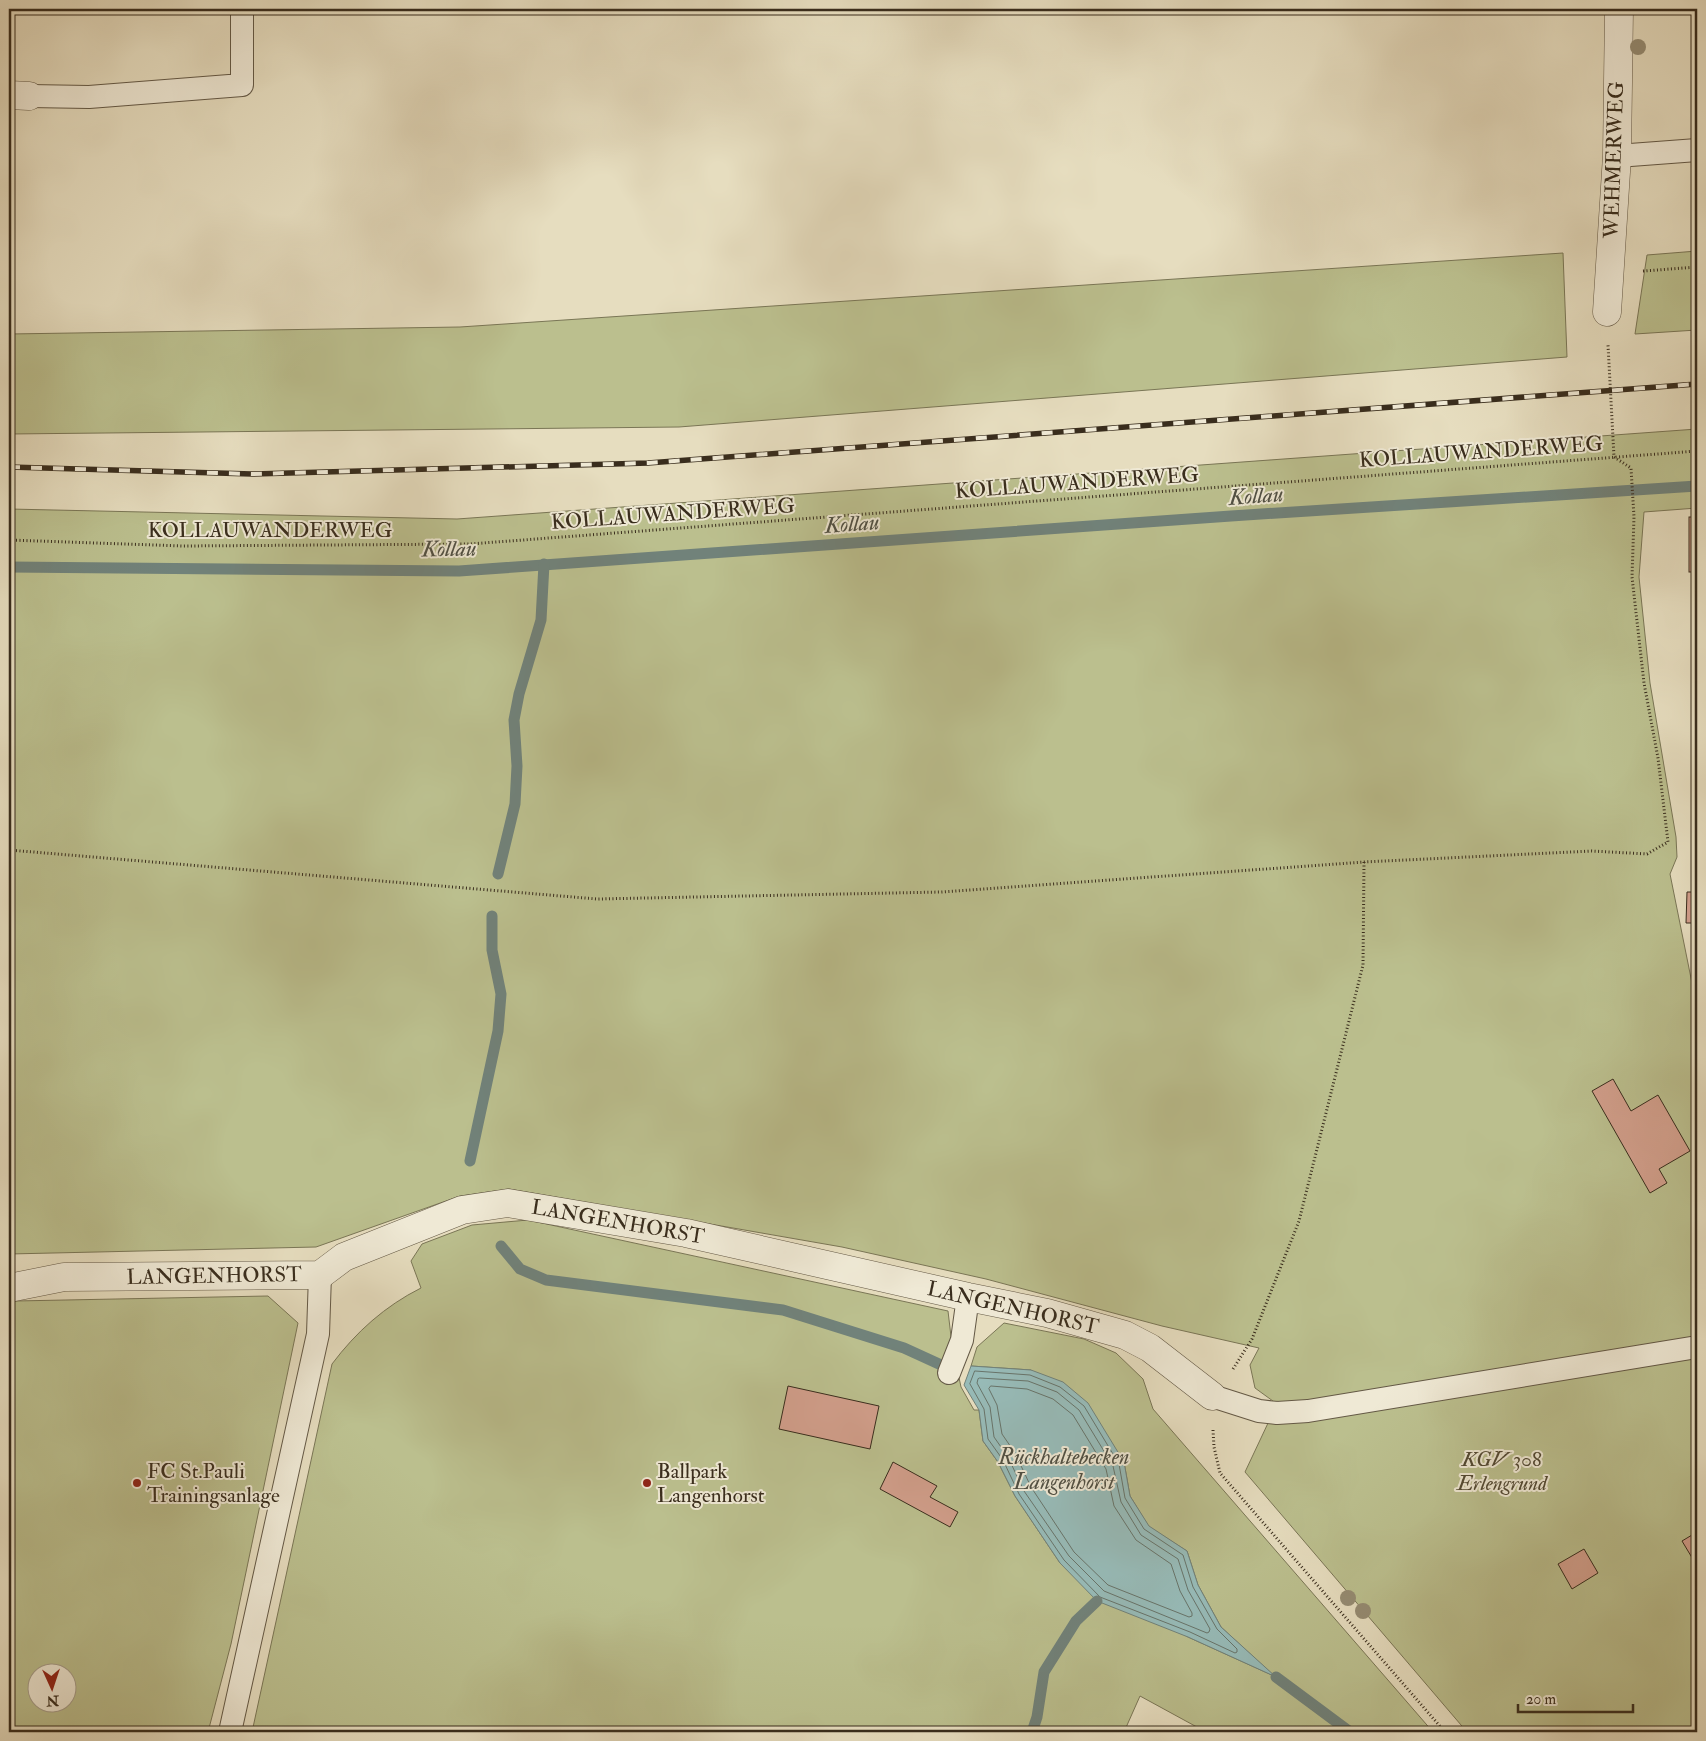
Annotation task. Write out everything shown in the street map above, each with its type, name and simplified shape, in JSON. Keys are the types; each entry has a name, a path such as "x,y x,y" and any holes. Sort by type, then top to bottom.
{"street":[{"name":"WEHMERWEG","path":"1607,312 1617,156 1619,9"},
{"name":"LANGENHORST","path":"9,1288 64,1277 320,1274 344,1257 462,1210 508,1203 686,1233 1047,1313 1125,1335 1150,1348 1212,1396"}],"lane":[{"path":"19,96 89,97 242,85 242,9"},
{"path":"1617,156 1697,150"},
{"path":"230,1732 318,1334 320,1274"},
{"path":"949,1373 962,1340 968,1297"},
{"path":"1212,1396 1268,1412 1308,1410 1697,1347"}],"path":[{"path":"1610,270 1644,271 1697,267"},
{"path":"9,850 598,898 940,892 1364,862 1592,851 1647,854 1668,842 1658,758 1644,683 1632,577 1634,517 1631,468 1614,457 1607,312"},
{"name":"KOLLAUWANDERWEG","path":"9,540 183,546 470,544 1697,451"},
{"path":"1364,862 1363,965 1298,1221 1252,1339 1241,1359 1212,1396 1214,1448 1220,1473 1445,1732"}],"green space":[{"path":"1697,251 1697,330 1635,334 1647,255"},
{"path":"1563,253 1567,357 679,427 9,434 9,334 460,327"},
{"name":"KGV 308 Erlengrund","path":"1697,429 1697,508 1644,512 1639,577 1650,683 1676,837 1677,857 1670,874 1697,1008 1697,1732 1467,1732 1245,1472 1277,1404 1255,1388 1250,1365 1259,1348 1162,1326 986,1279 842,1247 509,1189 460,1196 316,1247 9,1254 9,509 457,519"},
{"name":"Ballpark Langenhorst","path":"528,1220 948,1311 952,1345 961,1387 974,1410 979,1410 983,1441 998,1462 1015,1496 1060,1563 1188,1637 1274,1676 1221,1627 1198,1585 1187,1551 1149,1527 1130,1496 1124,1462 1031,1370 971,1366 977,1347 1004,1323 1084,1339 1116,1353 1143,1379 1153,1409 1433,1732 1206,1732 1140,1696 1124,1732 252,1732 332,1364 351,1341 372,1321 395,1303 421,1288 411,1261 422,1244 472,1225"},
{"name":"FC St.Pauli Trainingsanlage","path":"268,1296 298,1323 231,1644 208,1732 9,1732 9,1304 15,1301"}],"water":[{"name":"Rückhaltebecken Langenhorst","path":"971,1366 1031,1370 1063,1382 1088,1403 1124,1462 1130,1496 1149,1526 1187,1551 1198,1585 1221,1627 1276,1677 1188,1637 1097,1601 1060,1563 1015,1496 998,1462 983,1441 979,1410 964,1385"}],"building":[{"path":"9,9 32,9 32,14 9,14"},
{"path":"1689,517 1697,517 1697,572 1689,572"},
{"path":"1687,892 1697,892 1697,923 1686,923"},
{"path":"1613,1079 1631,1111 1658,1095 1690,1151 1659,1169 1667,1183 1650,1193 1592,1091"},
{"path":"788,1386 879,1406 870,1449 779,1429"},
{"path":"893,1462 937,1486 930,1497 958,1512 950,1527 880,1489"},
{"path":"1697,1532 1697,1566 1682,1541"},
{"path":"1584,1549 1598,1573 1572,1589 1558,1564"}],"waterway":[{"name":"Kollau","path":"9,567 459,571 1231,516 1697,486"},
{"path":"498,874 515,804 517,766 514,720 519,694 541,620 544,564"},
{"path":"470,1161 498,1031 501,994 492,950 492,916"},
{"path":"501,1246 520,1269 546,1280 783,1310 904,1348 939,1364"},
{"path":"1032,1732 1037,1717 1044,1672 1076,1621 1097,1601"},
{"path":"1276,1677 1350,1732"}],"railway":[{"path":"9,467 252,474 648,463 1697,384"}],"place":[{"name":"FC St.Pauli Trainingsanlage","path":"137,1483"},
{"name":"Ballpark Langenhorst","path":"647,1483"}]}
